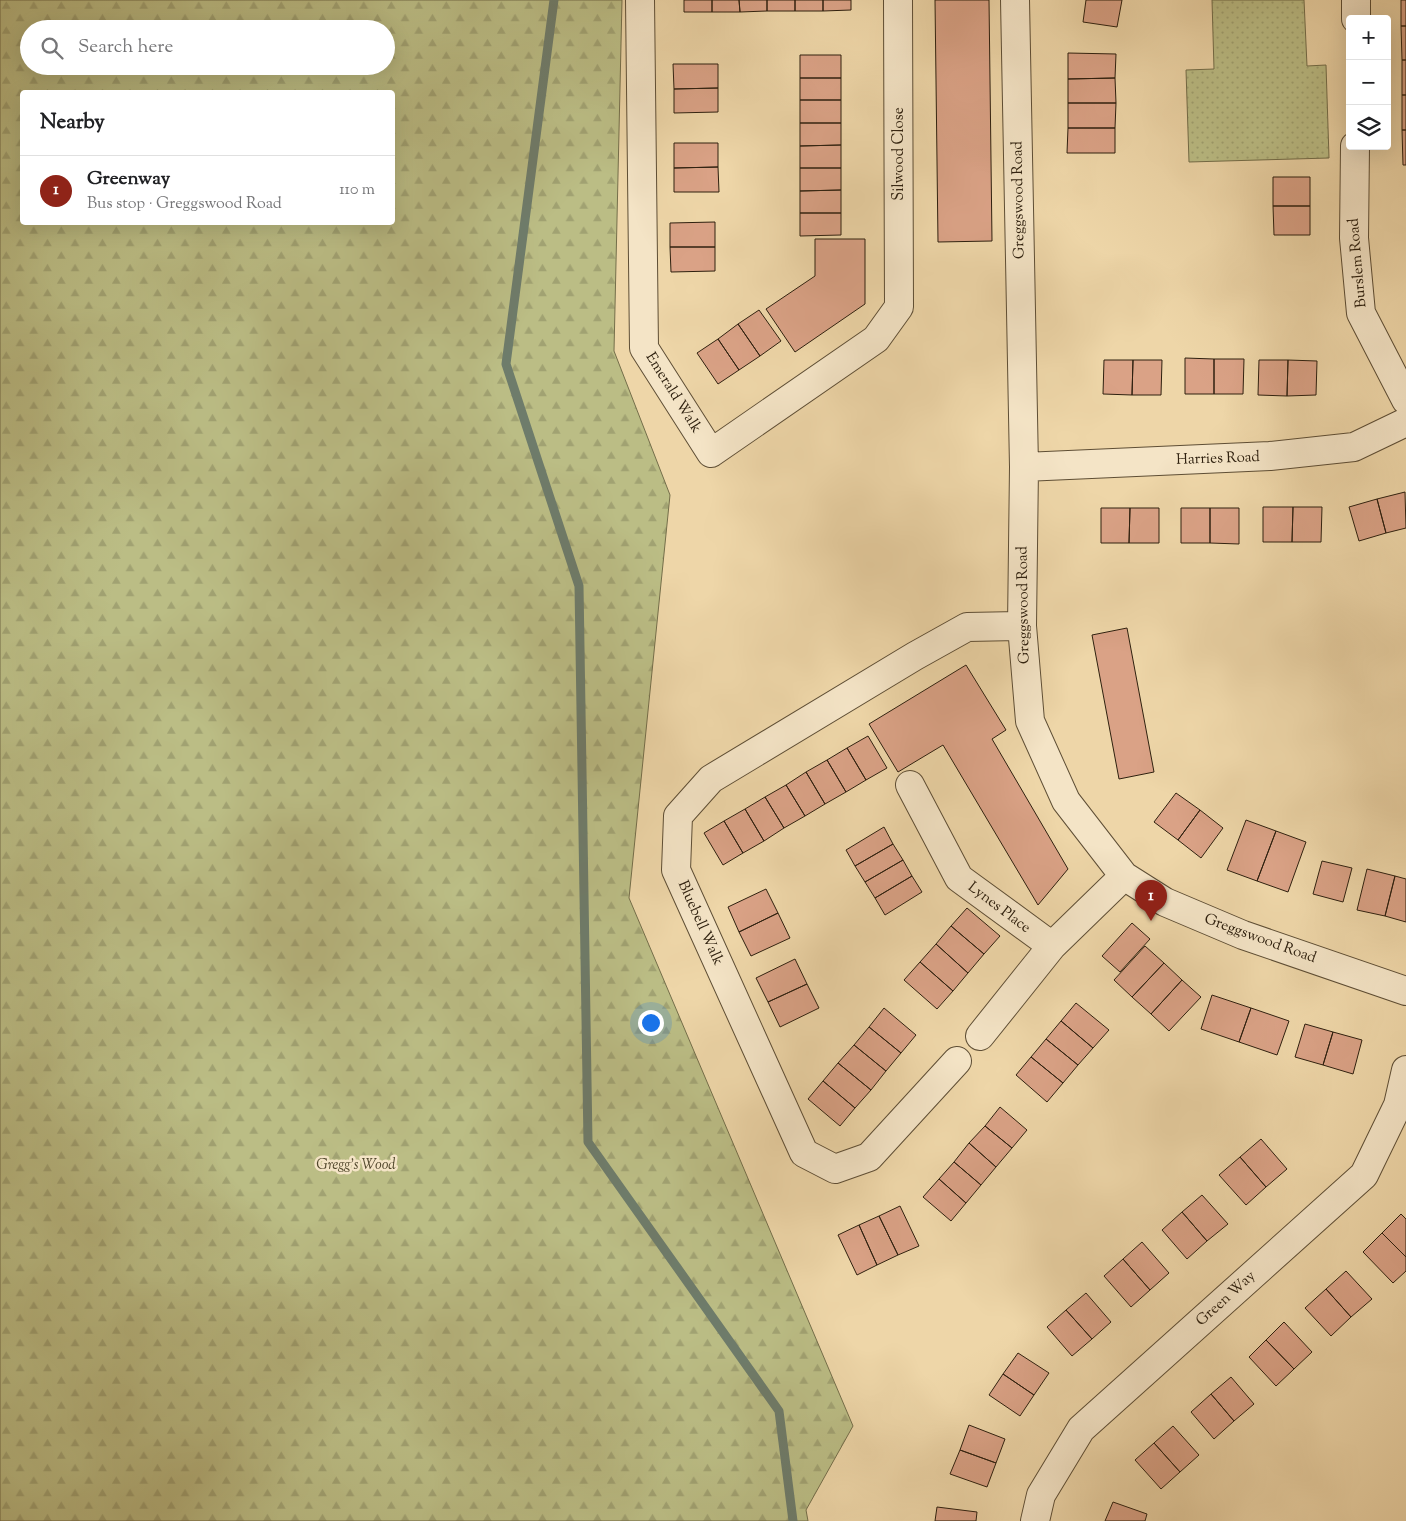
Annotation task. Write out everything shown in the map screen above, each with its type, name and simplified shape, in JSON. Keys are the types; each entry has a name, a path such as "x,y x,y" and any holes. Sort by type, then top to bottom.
{"street":[{"name":"Emerald Walk","path":"640,0 644,348 711,453 876,339 899,307"},
{"name":"Silwood Close","path":"898,0 899,307"},
{"name":"Greggswood Road","path":"1015,0 1024,467 1022,626 1030,721 1066,801 1124,876 1165,902 1243,935 1406,991"},
{"path":"1356,0 1356,15"},
{"name":"Burslem Road","path":"1355,150 1354,238 1361,313 1406,400"},
{"name":"Harries Road","path":"1024,467 1270,456 1354,447 1406,422"},
{"name":"Bluebell Walk","path":"957,1061 869,1157 835,1169 804,1153 676,870 678,816 711,779 967,627 1022,626"},
{"name":"Lynes Place","path":"910,785 959,878 1052,946"},
{"path":"980,1036 1052,946 1124,876"},
{"name":"Green Way","path":"1035,1521 1041,1495 1081,1429 1364,1175 1398,1105 1406,1070"}],"green space":[{"name":"Gregg's Wood","path":"0,0 622,0 614,351 670,495 629,898 853,1426 806,1510 808,1521 0,1521"},
{"path":"1212,0 1304,0 1307,66 1326,65 1329,158 1189,162 1186,70 1214,69"}],"building":[{"path":"684,0 712,0 712,12 684,12"},
{"path":"712,0 739,0 740,12 712,12"},
{"path":"739,0 767,0 767,11 740,12"},
{"path":"767,0 795,0 795,11 767,11"},
{"path":"795,0 823,0 823,11 795,11"},
{"path":"823,0 851,0 851,10 823,11"},
{"path":"935,0 989,0 992,241 938,242"},
{"path":"1086,0 1122,0 1117,27 1083,22"},
{"path":"1401,0 1406,0 1406,26 1401,26"},
{"path":"1401,26 1406,26 1406,60 1402,60"},
{"path":"1068,53 1116,54 1115,78 1068,79"},
{"path":"800,55 841,55 841,78 800,78"},
{"path":"1402,60 1406,60 1406,95 1402,95"},
{"path":"673,64 718,64 718,88 674,89"},
{"path":"800,78 841,78 841,100 800,100"},
{"path":"1115,78 1116,103 1068,103 1068,79"},
{"path":"718,88 718,112 674,113 674,89"},
{"path":"1402,95 1406,95 1406,130 1402,130"},
{"path":"800,100 841,100 841,123 800,123"},
{"path":"1068,103 1116,103 1115,128 1068,128"},
{"path":"800,123 841,123 841,145 800,146"},
{"path":"1068,128 1115,128 1115,153 1067,153"},
{"path":"1402,130 1406,130 1406,165 1403,165"},
{"path":"674,143 718,143 718,167 674,168"},
{"path":"841,145 841,168 800,168 800,146"},
{"path":"718,167 719,192 674,192 674,168"},
{"path":"800,168 841,168 841,190 800,191"},
{"path":"1273,177 1310,177 1310,206 1273,206"},
{"path":"841,190 841,213 800,213 800,191"},
{"path":"1273,206 1310,206 1310,235 1274,235"},
{"path":"800,213 841,213 841,235 800,236"},
{"path":"715,222 715,247 670,247 670,223"},
{"path":"815,239 865,239 865,304 795,352 766,309 815,276"},
{"path":"670,247 715,247 715,271 671,272"},
{"path":"759,310 781,341 760,356 738,324"},
{"path":"738,324 760,356 739,370 718,339"},
{"path":"718,339 739,370 718,384 697,353"},
{"path":"1185,358 1214,359 1214,394 1185,394"},
{"path":"1214,359 1244,359 1243,394 1214,394"},
{"path":"1104,360 1133,360 1132,395 1103,394"},
{"path":"1133,360 1162,360 1161,395 1132,395"},
{"path":"1259,360 1288,360 1287,396 1258,395"},
{"path":"1288,360 1317,361 1316,395 1287,396"},
{"path":"1405,492 1406,528 1386,533 1377,499"},
{"path":"1377,499 1386,533 1359,541 1349,507"},
{"path":"1263,507 1293,507 1292,542 1263,542"},
{"path":"1293,507 1322,507 1321,542 1292,542"},
{"path":"1101,508 1130,508 1129,543 1101,543"},
{"path":"1130,508 1159,508 1159,543 1129,543"},
{"path":"1181,508 1210,508 1210,543 1181,543"},
{"path":"1210,508 1239,508 1239,544 1210,543"},
{"path":"1127,628 1154,772 1119,779 1092,635"},
{"path":"966,665 1006,730 992,739 1068,869 1038,905 943,745 898,772 869,724"},
{"path":"868,736 887,768 866,780 847,748"},
{"path":"847,748 866,780 846,792 827,760"},
{"path":"827,760 846,792 825,804 806,772"},
{"path":"806,772 825,804 805,816 786,785"},
{"path":"786,785 805,816 784,828 765,797"},
{"path":"1176,793 1200,810 1178,840 1154,822"},
{"path":"765,797 784,828 764,841 745,809"},
{"path":"745,809 764,841 743,853 724,821"},
{"path":"1200,810 1223,828 1201,858 1178,840"},
{"path":"1246,820 1276,831 1257,881 1227,870"},
{"path":"724,821 743,853 723,865 704,833"},
{"path":"884,827 893,844 855,866 846,850"},
{"path":"1276,831 1306,842 1288,892 1257,881"},
{"path":"893,844 903,860 865,882 855,866"},
{"path":"903,860 912,876 875,898 865,882"},
{"path":"1322,861 1352,868 1343,902 1313,894"},
{"path":"1367,869 1395,876 1385,916 1357,910"},
{"path":"912,876 922,892 885,915 875,898"},
{"path":"1395,876 1406,879 1406,922 1385,916"},
{"path":"766,889 778,913 739,932 728,907"},
{"path":"967,908 1000,936 984,954 951,926"},
{"path":"778,913 790,938 751,956 739,932"},
{"path":"1132,923 1150,939 1120,972 1102,956"},
{"path":"951,926 984,954 968,973 936,944"},
{"path":"936,944 968,973 953,991 920,962"},
{"path":"1145,946 1164,963 1132,997 1114,980"},
{"path":"795,959 807,984 768,1002 756,978"},
{"path":"920,962 953,991 937,1009 904,980"},
{"path":"1164,963 1182,980 1151,1014 1132,997"},
{"path":"1182,980 1201,997 1169,1031 1151,1014"},
{"path":"807,984 819,1008 780,1027 768,1002"},
{"path":"1212,995 1251,1008 1239,1042 1201,1029"},
{"path":"1076,1003 1109,1030 1093,1048 1061,1021"},
{"path":"884,1008 916,1035 901,1053 869,1027"},
{"path":"1251,1008 1289,1021 1277,1055 1239,1042"},
{"path":"1061,1021 1093,1048 1078,1065 1046,1039"},
{"path":"1305,1024 1333,1032 1323,1065 1295,1057"},
{"path":"869,1027 901,1053 886,1071 854,1045"},
{"path":"1333,1032 1362,1040 1353,1074 1323,1065"},
{"path":"1046,1039 1078,1065 1063,1083 1031,1057"},
{"path":"854,1045 886,1071 871,1090 838,1063"},
{"path":"1031,1057 1063,1083 1047,1102 1016,1075"},
{"path":"838,1063 871,1090 855,1108 823,1081"},
{"path":"823,1081 855,1108 840,1126 808,1099"},
{"path":"1000,1107 1027,1130 1012,1148 985,1126"},
{"path":"985,1126 1012,1148 996,1167 969,1143"},
{"path":"1261,1139 1287,1169 1266,1187 1240,1157"},
{"path":"969,1143 996,1167 981,1185 954,1162"},
{"path":"1240,1157 1266,1187 1246,1205 1219,1175"},
{"path":"954,1162 981,1185 966,1203 939,1179"},
{"path":"939,1179 966,1203 951,1221 923,1197"},
{"path":"1202,1195 1228,1224 1207,1241 1182,1212"},
{"path":"900,1206 919,1246 898,1255 879,1216"},
{"path":"1182,1212 1207,1241 1187,1259 1162,1230"},
{"path":"1401,1214 1406,1219 1406,1257 1382,1233"},
{"path":"879,1216 898,1255 877,1265 859,1225"},
{"path":"859,1225 877,1265 857,1275 838,1235"},
{"path":"1382,1233 1406,1257 1406,1271 1393,1283 1363,1252"},
{"path":"1142,1242 1169,1273 1150,1290 1123,1259"},
{"path":"1123,1259 1150,1290 1131,1307 1104,1276"},
{"path":"1346,1271 1372,1299 1351,1317 1326,1289"},
{"path":"1326,1289 1351,1317 1331,1336 1305,1308"},
{"path":"1086,1293 1111,1322 1092,1339 1066,1310"},
{"path":"1066,1310 1092,1339 1072,1356 1047,1327"},
{"path":"1284,1322 1312,1352 1294,1369 1266,1340"},
{"path":"1266,1340 1294,1369 1276,1386 1249,1357"},
{"path":"1018,1353 1049,1373 1034,1395 1003,1374"},
{"path":"1003,1374 1034,1395 1020,1416 989,1395"},
{"path":"1231,1377 1254,1404 1234,1421 1211,1394"},
{"path":"1211,1394 1234,1421 1214,1439 1191,1412"},
{"path":"969,1425 1005,1439 996,1463 960,1450"},
{"path":"1173,1426 1199,1455 1180,1472 1154,1443"},
{"path":"1154,1443 1180,1472 1161,1489 1135,1460"},
{"path":"960,1450 996,1463 987,1487 950,1474"},
{"path":"1113,1502 1147,1514 1145,1521 1105,1521"},
{"path":"937,1507 977,1512 976,1521 935,1521"}],"waterway":[{"path":"554,0 506,364 579,586 588,1142 779,1411 793,1521"}],"place":[{"name":"Greenway","path":"1151,921"}]}
